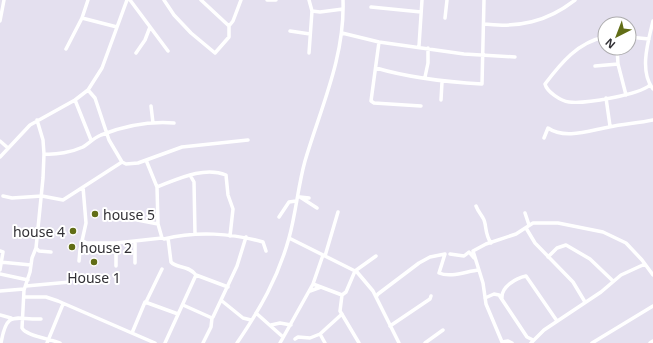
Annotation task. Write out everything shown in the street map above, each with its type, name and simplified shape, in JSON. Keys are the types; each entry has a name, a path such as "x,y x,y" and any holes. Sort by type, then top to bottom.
{"street":[{"path":"0,22 4,0"},
{"path":"66,49 82,18 88,0"},
{"path":"0,157 26,128 37,120 75,100 88,90 102,68 128,0 150,26 168,51"},
{"path":"164,0 174,15 214,53 217,53 228,40 230,26 241,0"},
{"path":"201,0 230,26"},
{"path":"267,0 276,0"},
{"path":"309,0 312,11 309,53"},
{"path":"237,343 275,280 289,238 307,156 334,72 342,33 343,0"},
{"path":"419,46 422,0"},
{"path":"445,18 447,0"},
{"path":"376,68 425,77 442,82 482,84 484,0"},
{"path":"484,24 528,24 554,13 574,0"},
{"path":"371,7 421,12"},
{"path":"312,11 343,9"},
{"path":"82,18 117,27"},
{"path":"653,22 646,64 650,85 653,89"},
{"path":"136,53 145,40 150,26"},
{"path":"290,31 310,34"},
{"path":"342,33 379,42 419,46 483,56 515,57"},
{"path":"637,38 649,39"},
{"path":"597,39 589,41 577,49 562,63 545,86 559,98 569,102 626,95 643,90 650,85"},
{"path":"379,42 371,100 372,102 421,106"},
{"path":"425,77 428,63 428,48"},
{"path":"618,56 618,64 626,95"},
{"path":"595,66 618,64"},
{"path":"441,100 442,82"},
{"path":"88,90 95,98 107,133 122,162"},
{"path":"606,98 610,126"},
{"path":"75,100 91,140"},
{"path":"151,106 153,123"},
{"path":"37,120 43,140 44,154 42,196 36,248 32,258 24,297 22,328 24,331 49,338 60,343"},
{"path":"544,138 548,128 564,134 592,131 610,126 653,120"},
{"path":"44,154 56,154 78,149 91,140 127,127 153,123 174,123"},
{"path":"4,196 12,198 42,196 63,200 122,162 131,164 182,147 248,140"},
{"path":"0,141 8,148"},
{"path":"146,160 157,187 158,224 162,238"},
{"path":"157,187 190,175 204,172 226,176 228,195 233,209 234,218 230,236"},
{"path":"190,175 194,182 195,234"},
{"path":"79,261 86,219 83,187"},
{"path":"279,217 289,202 309,198"},
{"path":"298,199 317,208"},
{"path":"476,206 479,213 484,218 487,237 491,243"},
{"path":"280,343 310,291 338,212"},
{"path":"525,213 526,229 548,257 573,282 585,302"},
{"path":"122,217 158,224"},
{"path":"512,343 508,341 502,342 496,324 492,320 485,298 483,283 474,251 539,222 558,223 603,232 630,246 653,274"},
{"path":"83,241 87,243 116,243 195,234 232,235 263,242 266,251"},
{"path":"203,343 211,327 212,318 222,301 237,266 246,237"},
{"path":"168,238 171,262 175,265 188,268 196,274 228,287"},
{"path":"289,238 355,271 365,280 377,296 399,343"},
{"path":"134,241 135,263"},
{"path":"116,243 116,266"},
{"path":"548,257 557,248 566,245 590,259 613,282"},
{"path":"36,248 39,251 51,252"},
{"path":"0,251 3,252 0,270"},
{"path":"450,254 464,256 469,252 478,269"},
{"path":"377,296 419,264 434,256 445,254 439,273 441,274 450,275 478,269"},
{"path":"359,343 340,310 342,295 346,292 355,271 376,256"},
{"path":"1,262 31,266"},
{"path":"485,298 496,294 502,298 527,337 532,342 557,321 601,292 613,282 645,264"},
{"path":"132,333 162,269"},
{"path":"0,274 26,284"},
{"path":"165,343 196,274"},
{"path":"502,298 502,292 508,285 526,276 557,321"},
{"path":"0,291 26,284 70,282"},
{"path":"313,284 342,295"},
{"path":"310,291 321,287"},
{"path":"390,326 430,299 431,296"},
{"path":"24,297 46,297 155,343"},
{"path":"222,301 243,318 251,320"},
{"path":"146,302 178,314"},
{"path":"47,343 62,304"},
{"path":"183,305 212,318"},
{"path":"592,343 653,306"},
{"path":"256,313 283,337"},
{"path":"295,339 298,337 310,338 320,334 342,314"},
{"path":"0,315 11,318 23,316 27,318 41,319"},
{"path":"1,343 2,336 11,318"},
{"path":"271,325 280,322 291,325"},
{"path":"425,343 443,330"},
{"path":"320,334 325,343"}],"place":[{"name":"house 5","path":"95,214"},
{"name":"house 4","path":"73,231"},
{"name":"house 2","path":"72,247"},
{"name":"House 1","path":"94,262"}]}
